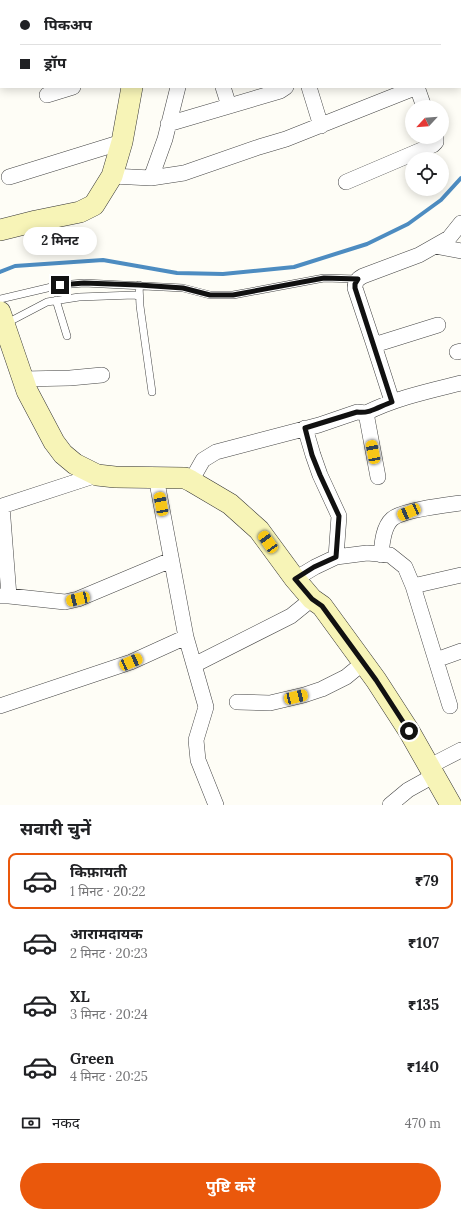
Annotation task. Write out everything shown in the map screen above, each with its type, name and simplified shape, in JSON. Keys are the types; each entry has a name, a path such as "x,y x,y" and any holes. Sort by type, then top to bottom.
{"street":[{"path":"46,95 70,88"},
{"path":"0,230 80,212 94,205 112,176 122,142 132,88"},
{"path":"151,178 161,150 178,88"},
{"path":"223,88 229,106"},
{"path":"168,124 280,91 284,88"},
{"path":"310,88 321,126"},
{"path":"112,176 151,178 184,173 258,147 286,139 415,88"},
{"path":"417,88 422,100"},
{"path":"9,177 122,142"},
{"path":"346,182 434,144"},
{"path":"392,402 355,284 358,279 363,276 419,255 449,238 461,223"},
{"path":"435,246 461,251"},
{"path":"1,313 27,391 54,442 63,454 75,464 97,474 115,477 185,478 230,504 259,530 295,579 312,599 322,606 363,663 409,731 451,805"},
{"path":"374,345 438,325"},
{"path":"23,379 70,378 102,375"},
{"path":"191,481 202,460 216,452 305,428 357,412 366,413 382,405 461,383"},
{"path":"366,413 378,477"},
{"path":"305,428 312,455 339,516 336,557"},
{"path":"97,474 1,506 4,596 65,602 78,599 171,560"},
{"path":"156,477 186,637 206,707 196,740 198,760 216,805"},
{"path":"381,555 384,533 392,520 409,512 461,503"},
{"path":"295,579 314,567 336,557 367,553 390,556 405,567 413,586 450,706"},
{"path":"413,586 461,574"},
{"path":"194,665 291,616 312,599"},
{"path":"0,706 131,662 186,637"},
{"path":"436,660 461,652"},
{"path":"237,702 270,703 304,695 322,689 346,677 363,663"},
{"path":"390,805 461,750"}],"lane":[{"path":"1,313 60,285 84,283 139,285 183,288 210,295 233,295 324,278 358,279"},
{"path":"139,285 139,296 152,392"},
{"path":"1,313 56,300 79,297 139,296"},
{"path":"56,300 67,336"}],"waterway":[{"path":"0,272 15,266 103,260 177,273 223,274 294,267 367,244 408,224 441,200 461,178"}],"route":[{"path":"60,285 84,283 139,285 183,288 210,295 233,295 324,278 358,279 355,284 355,288 392,402 366,413 357,412 319,425 305,428 312,455 339,516 336,557 314,567 295,579 312,599 322,606 376,680 409,731"}]}
